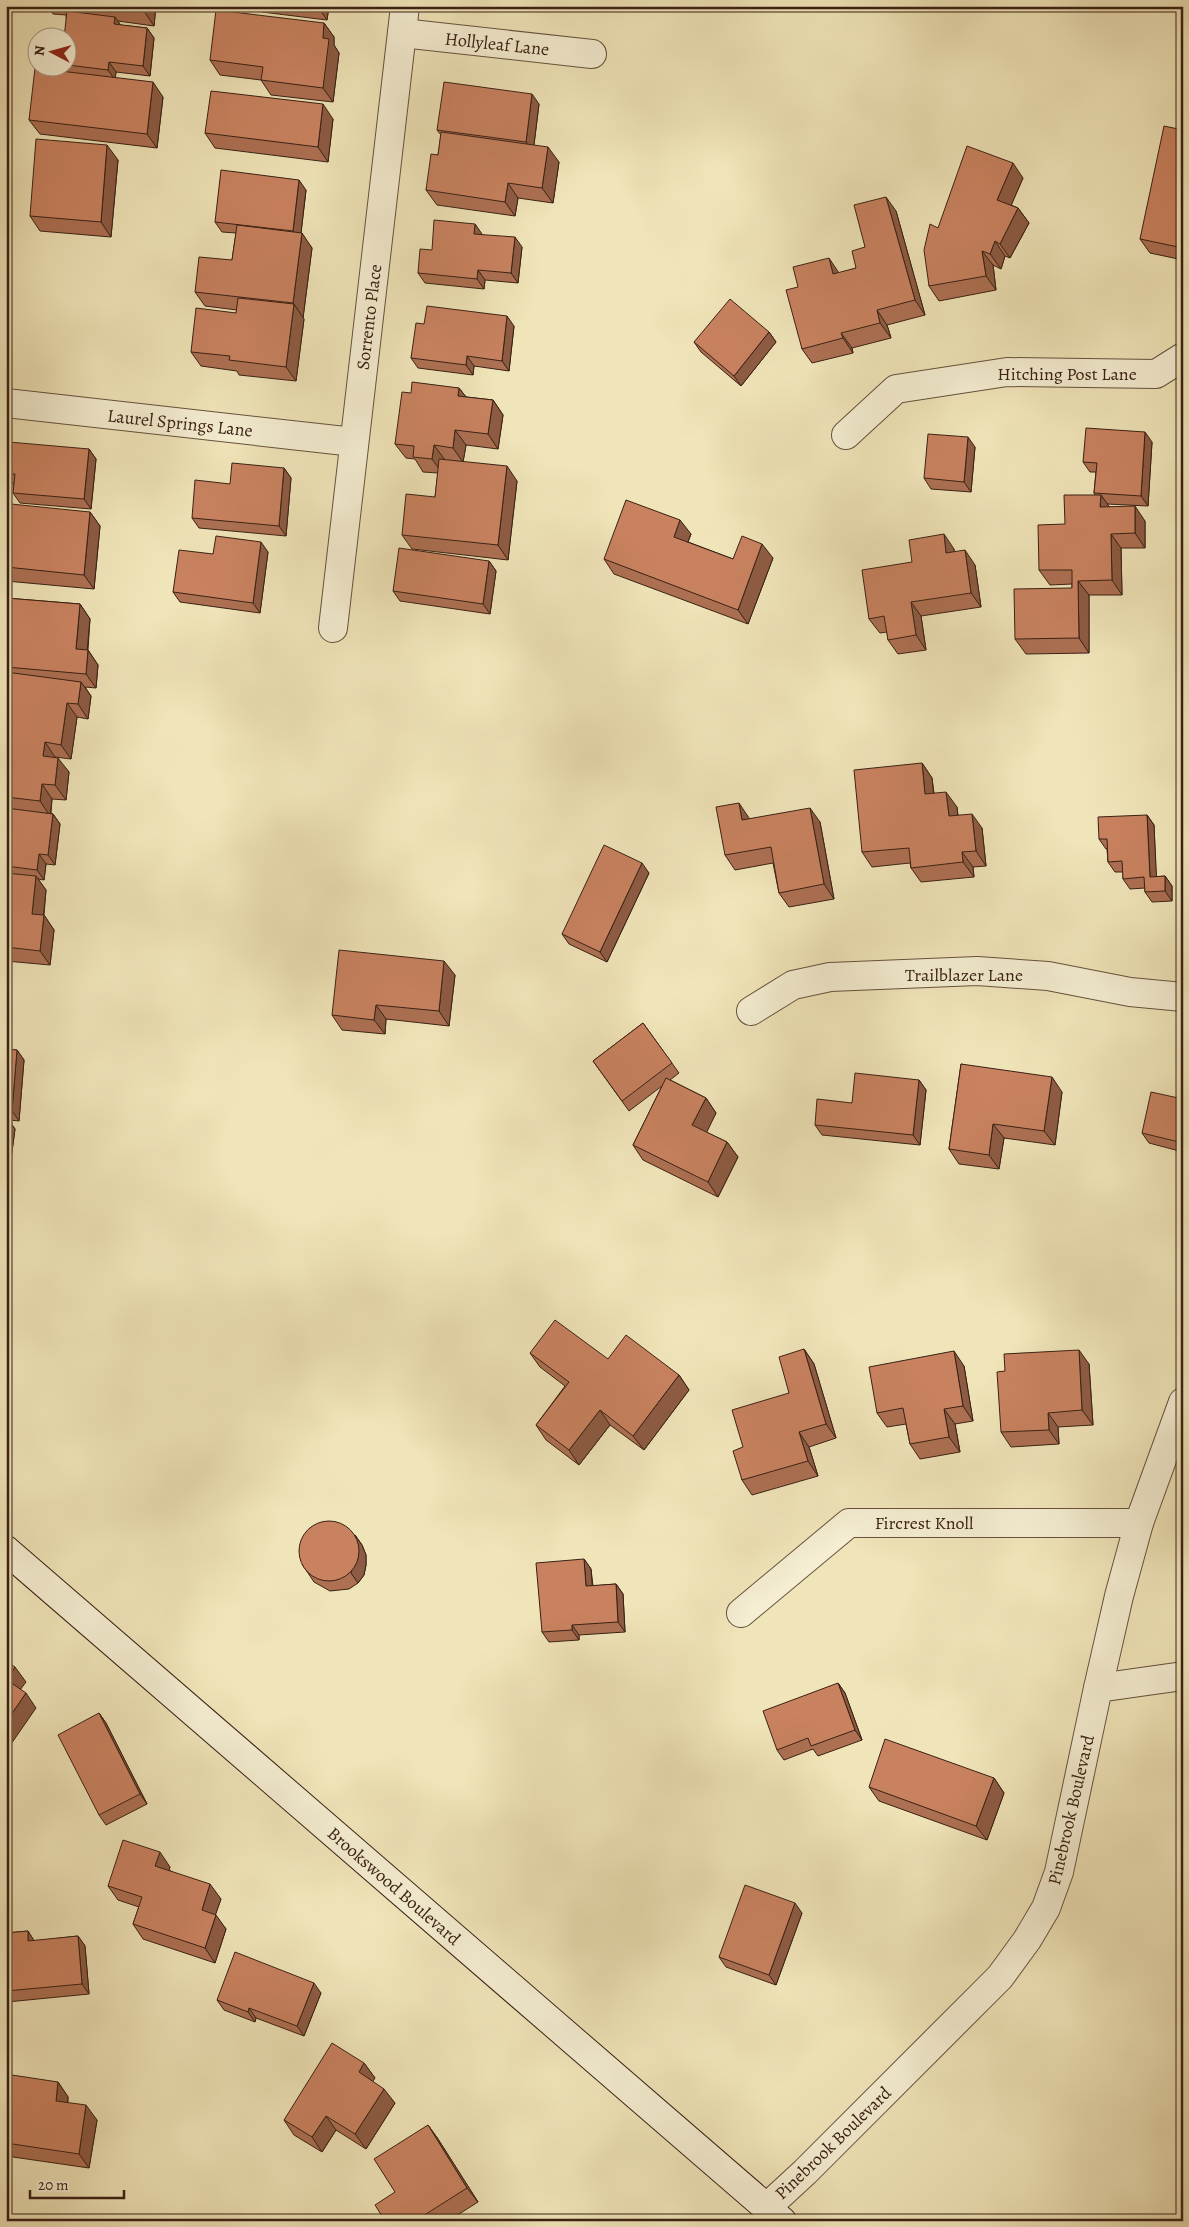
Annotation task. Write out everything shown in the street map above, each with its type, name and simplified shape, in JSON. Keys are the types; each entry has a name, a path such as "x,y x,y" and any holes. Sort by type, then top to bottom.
{"street":[{"name":"Sorrento Place","path":"333,628 405,6"},
{"name":"Hollyleaf Lane","path":"402,33 592,54"},
{"name":"Hitching Post Lane","path":"846,435 896,389 1007,372 1156,374 1183,357"},
{"name":"Laurel Springs Lane","path":"6,403 354,442"},
{"name":"Trailblazer Lane","path":"751,1011 792,985 830,977 978,971 1048,976 1130,992 1183,997"},
{"name":"Pinebrook Boulevard","path":"774,2214 812,2166 1000,1977 1027,1940 1046,1908 1059,1872 1098,1688 1139,1523 1183,1402"},
{"name":"Fircrest Knoll","path":"741,1613 849,1523 1139,1523"},
{"name":"Brookswood Boulevard","path":"6,1550 774,2214"},
{"path":"1098,1688 1183,1676"}],"building":[{"path":"103,6 144,6 144,11"},
{"path":"292,6 320,6 320,10"},
{"path":"216,10 324,23 323,38 329,39 323,88 261,80 263,67 210,60"},
{"path":"67,11 115,17 114,24 147,28 143,66 109,62 108,70 78,66 78,28 65,28"},
{"path":"78,73 153,82 147,134 29,120 34,78 78,78"},
{"path":"444,82 532,94 526,142 437,130"},
{"path":"211,91 323,104 318,147 205,133"},
{"path":"1164,126 1183,130 1183,248 1140,239"},
{"path":"441,132 548,147 542,188 508,183 505,202 426,190 431,154 438,155"},
{"path":"36,139 107,145 101,222 30,216"},
{"path":"967,146 1013,163 997,200 1018,208 1000,244 995,241 990,254 982,251 986,276 929,286 924,250 930,224 938,228"},
{"path":"221,170 299,180 293,231 215,222"},
{"path":"886,197 915,300 877,310 880,323 841,333 843,338 802,349 786,290 798,287 793,267 829,258 833,274 856,268 852,251 865,247 854,205"},
{"path":"434,220 475,224 474,234 515,237 511,273 478,270 477,279 418,273 420,249 432,250"},
{"path":"237,225 302,233 293,303 195,292 199,257 232,260"},
{"path":"238,298 294,304 286,367 229,360 230,356 191,352 196,308 236,313"},
{"path":"730,299 769,332 734,376 694,342"},
{"path":"427,306 507,316 502,361 467,356 466,365 411,358 416,323 424,324"},
{"path":"412,382 459,388 458,396 493,400 488,434 455,430 453,448 434,445 432,459 413,457 414,446 395,444 402,392 411,393"},
{"path":"1086,428 1145,432 1141,496 1094,493 1097,463 1083,462"},
{"path":"928,434 968,437 964,482 924,478"},
{"path":"9,442 89,449 84,499 13,493 15,474 6,474"},
{"path":"439,459 507,466 498,545 402,535 406,494 435,497"},
{"path":"232,463 284,468 279,526 192,518 195,480 230,484"},
{"path":"1064,495 1101,495 1100,507 1135,506 1135,533 1111,534 1112,580 1078,581 1079,638 1015,639 1014,589 1072,588 1072,570 1039,570 1038,525 1065,524"},
{"path":"626,500 680,520 674,537 733,559 742,536 762,544 738,610 604,559"},
{"path":"11,504 90,512 84,575 6,567 6,533 8,533"},
{"path":"944,534 946,553 965,550 971,593 911,602 916,635 888,640 884,616 869,619 862,570 912,562 909,540"},
{"path":"216,536 261,542 253,603 173,592 179,550 213,554"},
{"path":"399,548 489,561 483,604 393,591"},
{"path":"6,598 80,604 76,649 88,650 86,674 6,667"},
{"path":"6,672 81,682 78,704 67,703 61,745 45,742 43,756 58,758 55,785 42,784 40,801 6,797"},
{"path":"922,763 925,794 946,792 949,816 972,814 976,851 962,852 963,862 911,868 909,848 862,852 854,770"},
{"path":"739,803 742,820 810,808 824,884 779,893 771,847 725,855 716,807"},
{"path":"6,808 53,814 48,855 39,854 37,870 6,866"},
{"path":"1147,815 1150,877 1165,876 1165,891 1145,892 1144,877 1123,879 1122,861 1108,862 1107,839 1099,839 1098,817"},
{"path":"604,845 642,863 600,952 562,934"},
{"path":"6,873 36,876 32,914 44,915 40,951 6,947"},
{"path":"339,950 444,961 439,1011 376,1005 374,1020 332,1015"},
{"path":"643,1023 672,1063 622,1101 593,1061"},
{"path":"6,1049 17,1050 12,1111 6,1111"},
{"path":"961,1064 1052,1077 1044,1131 993,1124 989,1155 949,1149"},
{"path":"855,1073 919,1080 913,1135 815,1125 817,1099 852,1103"},
{"path":"666,1078 706,1098 692,1125 727,1142 708,1182 633,1145"},
{"path":"1151,1092 1183,1099 1183,1143 1142,1133"},
{"path":"555,1320 608,1359 626,1335 679,1375 633,1436 600,1410 569,1450 536,1425 569,1382 530,1353"},
{"path":"804,1349 826,1424 799,1432 808,1461 742,1480 733,1451 743,1447 732,1410 789,1393 779,1357"},
{"path":"1079,1350 1082,1410 1048,1413 1049,1430 1001,1432 997,1372 1005,1371 1004,1354"},
{"path":"954,1351 963,1406 944,1409 949,1437 910,1444 903,1408 877,1413 869,1367"},
{"path":"329,1521 346,1526 354,1534 359,1551 354,1568 346,1576 329,1581 312,1576 304,1568 299,1551 304,1534 312,1526"},
{"path":"584,1559 586,1586 616,1584 618,1622 572,1625 572,1630 542,1632 536,1563"},
{"path":"6,1661 15,1667 7,1680 26,1693 6,1722"},
{"path":"838,1683 855,1730 811,1746 808,1738 777,1750 763,1711"},
{"path":"99,1713 140,1794 99,1815 58,1735"},
{"path":"885,1739 994,1778 976,1826 869,1787"},
{"path":"123,1840 160,1852 155,1866 210,1884 202,1910 216,1915 205,1948 133,1924 142,1897 108,1886"},
{"path":"745,1885 795,1903 769,1975 719,1957"},
{"path":"28,1931 28,1941 78,1936 82,1984 6,1991 6,1933"},
{"path":"235,1952 314,1983 297,2026 249,2008 248,2012 217,2000"},
{"path":"332,2043 364,2063 359,2072 384,2089 355,2134 326,2116 312,2137 284,2120"},
{"path":"12,2075 58,2082 56,2101 86,2105 79,2154 6,2143 6,2116"},
{"path":"428,2125 467,2188 415,2221 385,2221 375,2205 395,2192 374,2159"}]}
